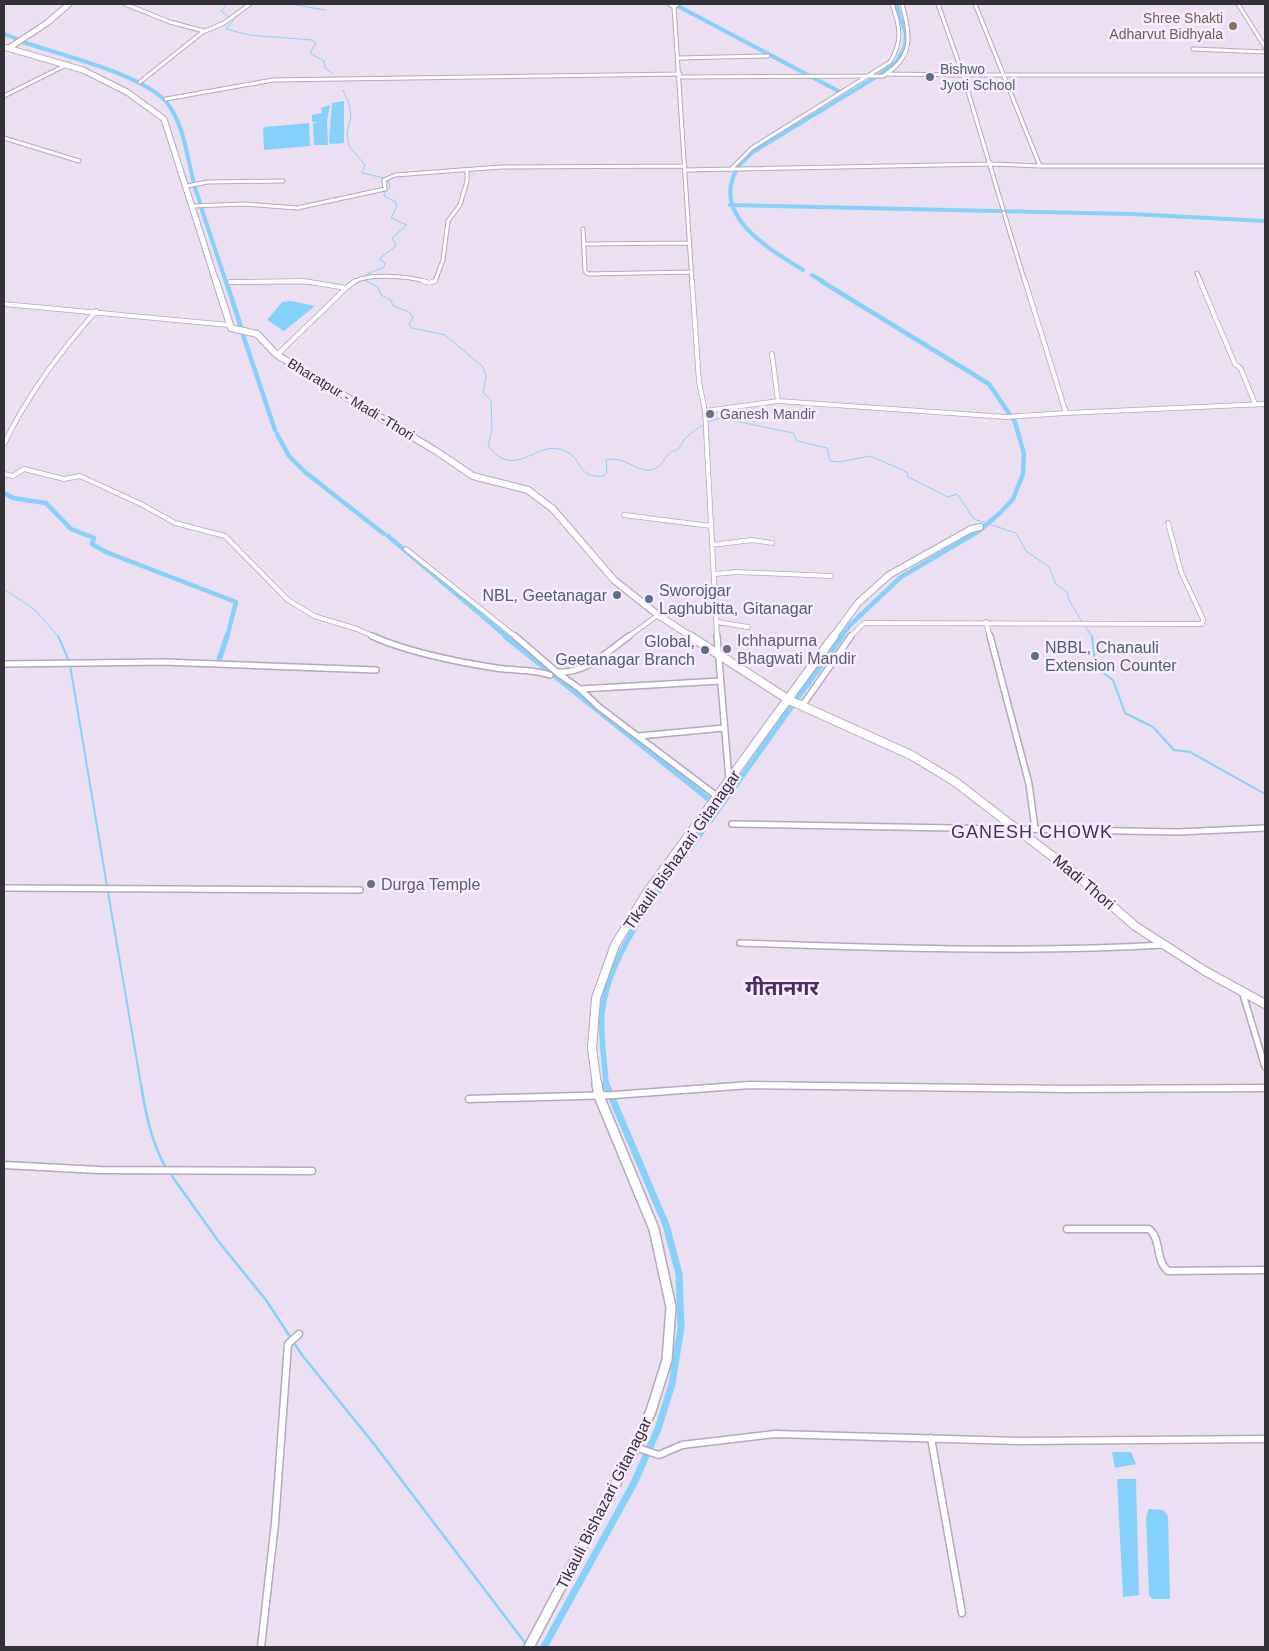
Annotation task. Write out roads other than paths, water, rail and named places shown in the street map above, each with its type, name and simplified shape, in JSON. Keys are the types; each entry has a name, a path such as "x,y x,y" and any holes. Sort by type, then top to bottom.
{"main road":[{"path":"7,48 47,23 69,4"},
{"path":"7,48 69,64 127,92 164,119 218,281 229,326"},
{"name":"Bharatpur - Madi -Thori","path":"229,326 235,330 257,334 277,355 436,451 473,476 528,490 553,509 614,580 658,615 789,700 800,705"},
{"name":"Tikauli Bishazari Gitanagar","path":"529,1647 639,1448 667,1360 671,1307 654,1229 600,1096 592,1048 596,998 604,971 615,945 646,894 729,783 858,603 874,586 889,575 980,527"},
{"name":"Madi Thori","path":"800,705 911,755 954,781 1100,894 1131,923 1205,971 1265,1004"}],"street":[{"path":"125,4 170,22 203,30 203,32"},
{"path":"140,82 203,32 232,18 250,4"},
{"path":"669,4 677,5 685,168 699,382 705,411 718,653 729,783"},
{"path":"731,170 752,148 875,75 890,62 901,42 892,4"},
{"path":"887,74 904,57 908,50 910,30 902,4"},
{"path":"938,4 991,164 1066,414"},
{"path":"975,4 1040,166"},
{"path":"1238,4 1265,47"},
{"path":"1193,49 1265,52"},
{"path":"679,58 768,56"},
{"path":"4,96 69,64"},
{"path":"166,100 273,80 887,74 1265,75"},
{"path":"4,138 79,162"},
{"path":"193,206 244,204 298,208 385,189 384,180 388,177 501,167 731,170 991,164 1040,166 1265,166"},
{"path":"277,355 356,280 363,278 413,277 430,283 435,280 443,260 448,221 460,205 468,170"},
{"path":"187,186 208,182 283,181"},
{"path":"583,229 585,271 588,274 692,272"},
{"path":"584,244 690,243"},
{"path":"1197,273 1235,364 1241,369 1255,404"},
{"path":"230,282 304,281 346,288"},
{"path":"4,304 96,310 229,326"},
{"path":"4,444 20,411 58,354 96,310"},
{"path":"772,354 778,401"},
{"path":"705,411 778,401 1016,417 1265,404"},
{"path":"4,474 13,476 24,469 64,479 80,476 143,505 175,523 225,536 288,600 314,616 357,629 381,640 431,654 496,668 541,672 550,675"},
{"path":"624,515 674,523 684,522 711,526"},
{"path":"800,705 855,630 864,623 1203,622 1193,603 1175,556 1168,523"},
{"path":"712,544 752,540 772,543"},
{"path":"406,549 560,675 580,689 599,707 718,797"},
{"path":"715,574 737,572 831,576"},
{"path":"560,675 556,672 571,673 585,668 658,615"},
{"path":"717,622 748,627"},
{"path":"986,622 1029,784 1035,829"},
{"path":"4,664 164,662 238,667 376,670"},
{"path":"580,689 712,680 721,681"},
{"path":"638,736 724,728"},
{"path":"732,824 1178,832 1265,828"},
{"path":"4,888 360,890"},
{"path":"740,943 926,949 1088,948 1163,945"},
{"path":"1242,990 1265,1067"},
{"path":"469,1100 600,1096 750,1085 1059,1089 1265,1088"},
{"path":"4,1165 99,1170 312,1171"},
{"path":"1066,1229 1149,1229 1155,1234 1163,1267 1168,1271 1265,1270"},
{"path":"261,1647 274,1523 288,1344 299,1334"},
{"path":"639,1448 659,1455 682,1445 775,1434 1020,1441 1265,1439"},
{"path":"931,1438 962,1613"}],"water":[{"path":"344,101 344,143 331,144 329,142 332,103"},
{"path":"330,105 327,121 328,145 314,145 313,123 321,122 312,122 312,115 322,113 321,108"},
{"path":"309,123 310,146 264,150 263,129 265,127"},
{"path":"291,301 315,306 284,331 267,320 282,302"},
{"path":"1112,1452 1131,1452 1136,1464 1115,1468"},
{"path":"1117,1479 1136,1479 1139,1595 1123,1597"},
{"path":"1149,1509 1163,1510 1168,1516 1170,1599 1152,1599 1149,1595 1146,1517"}],"waterway":[{"path":"227,4 221,11 233,21 226,29 249,35 312,40 316,43 310,53 324,61 325,68 333,74"},
{"path":"290,4 325,10"},
{"path":"674,4 808,75"},
{"path":"732,205 731,186 737,169 753,152 876,77 897,61 905,46 906,34 896,4"},
{"path":"4,34 20,40"},
{"path":"23,42 100,66 140,83 156,93 173,111 181,131 194,183"},
{"path":"812,77 840,92"},
{"path":"343,90 349,103 351,116 347,133 349,146 365,165 362,173 388,179 390,187 384,194 385,197 395,201 397,206 391,218 407,225 392,238 396,246 379,259 385,263 384,267 367,274 363,279 378,287 381,295 391,300 393,306 409,312 413,317 409,325 412,328 445,335 482,366 486,376 483,393 491,400 492,429 488,446 498,456 508,460 517,460 545,450 565,451 571,454 584,472 595,476 604,476 607,472 606,460 613,459 643,469 654,469 671,452 679,448 684,440 697,429 706,423 721,418 793,433 797,441 827,448 830,461 840,462 870,456 907,472 908,477 948,497 957,494 974,519 1016,533 1026,551 1049,567 1056,584 1067,592 1070,602 1092,637"},
{"path":"194,185 201,205"},
{"path":"732,205 1131,214 1265,221"},
{"path":"732,205 737,216 760,241 803,270"},
{"path":"201,207 226,282"},
{"path":"812,275 824,282"},
{"path":"226,281 242,330"},
{"path":"821,281 989,384 1015,422 1024,454 1023,474 1013,499 1000,513 979,531 901,577 850,625 841,637"},
{"path":"243,335 275,430"},
{"path":"277,434 289,456 305,472 384,534"},
{"path":"4,493 13,498 46,503 71,529 94,538 92,544 106,552 236,602 227,637"},
{"path":"388,536 507,637"},
{"path":"4,589 35,610 59,637"},
{"path":"58,636 69,661"},
{"path":"218,663 227,636"},
{"path":"505,636 710,800"},
{"path":"710,821 842,636"},
{"path":"1092,636 1095,662 1102,672 1113,680 1125,713 1153,727 1174,750 1190,752 1265,794"},
{"path":"70,665 107,886"},
{"path":"606,1085 602,1013 607,989 616,964 642,917 703,830"},
{"path":"108,892 141,1085"},
{"path":"141,1084 150,1128 166,1168"},
{"path":"544,1647 634,1483 658,1429 672,1384 681,1327 679,1274 666,1225 606,1084"},
{"path":"169,1172 219,1242 266,1300 302,1355 374,1444 526,1644"}],"place":[{"name":"Shree Shakti Adharvut Bidhyala","path":"1233,26"},
{"name":"Bishwo Jyoti School","path":"930,77"},
{"name":"Ganesh Mandir","path":"710,414"},
{"name":"NBL, Geetanagar","path":"617,595"},
{"name":"Sworojgar Laghubitta, Gitanagar","path":"649,599"},
{"name":"Ichhapurna Bhagwati Mandir","path":"727,649"},
{"name":"Global, Geetanagar Branch","path":"705,650"},
{"name":"NBBL, Chanauli Extension Counter","path":"1035,656"},
{"name":"Durga Temple","path":"371,884"}],"district":[{"name":"GANESH CHOWK","path":"1032,832"},
{"name":"गीतानगर","path":"782,987"}]}
